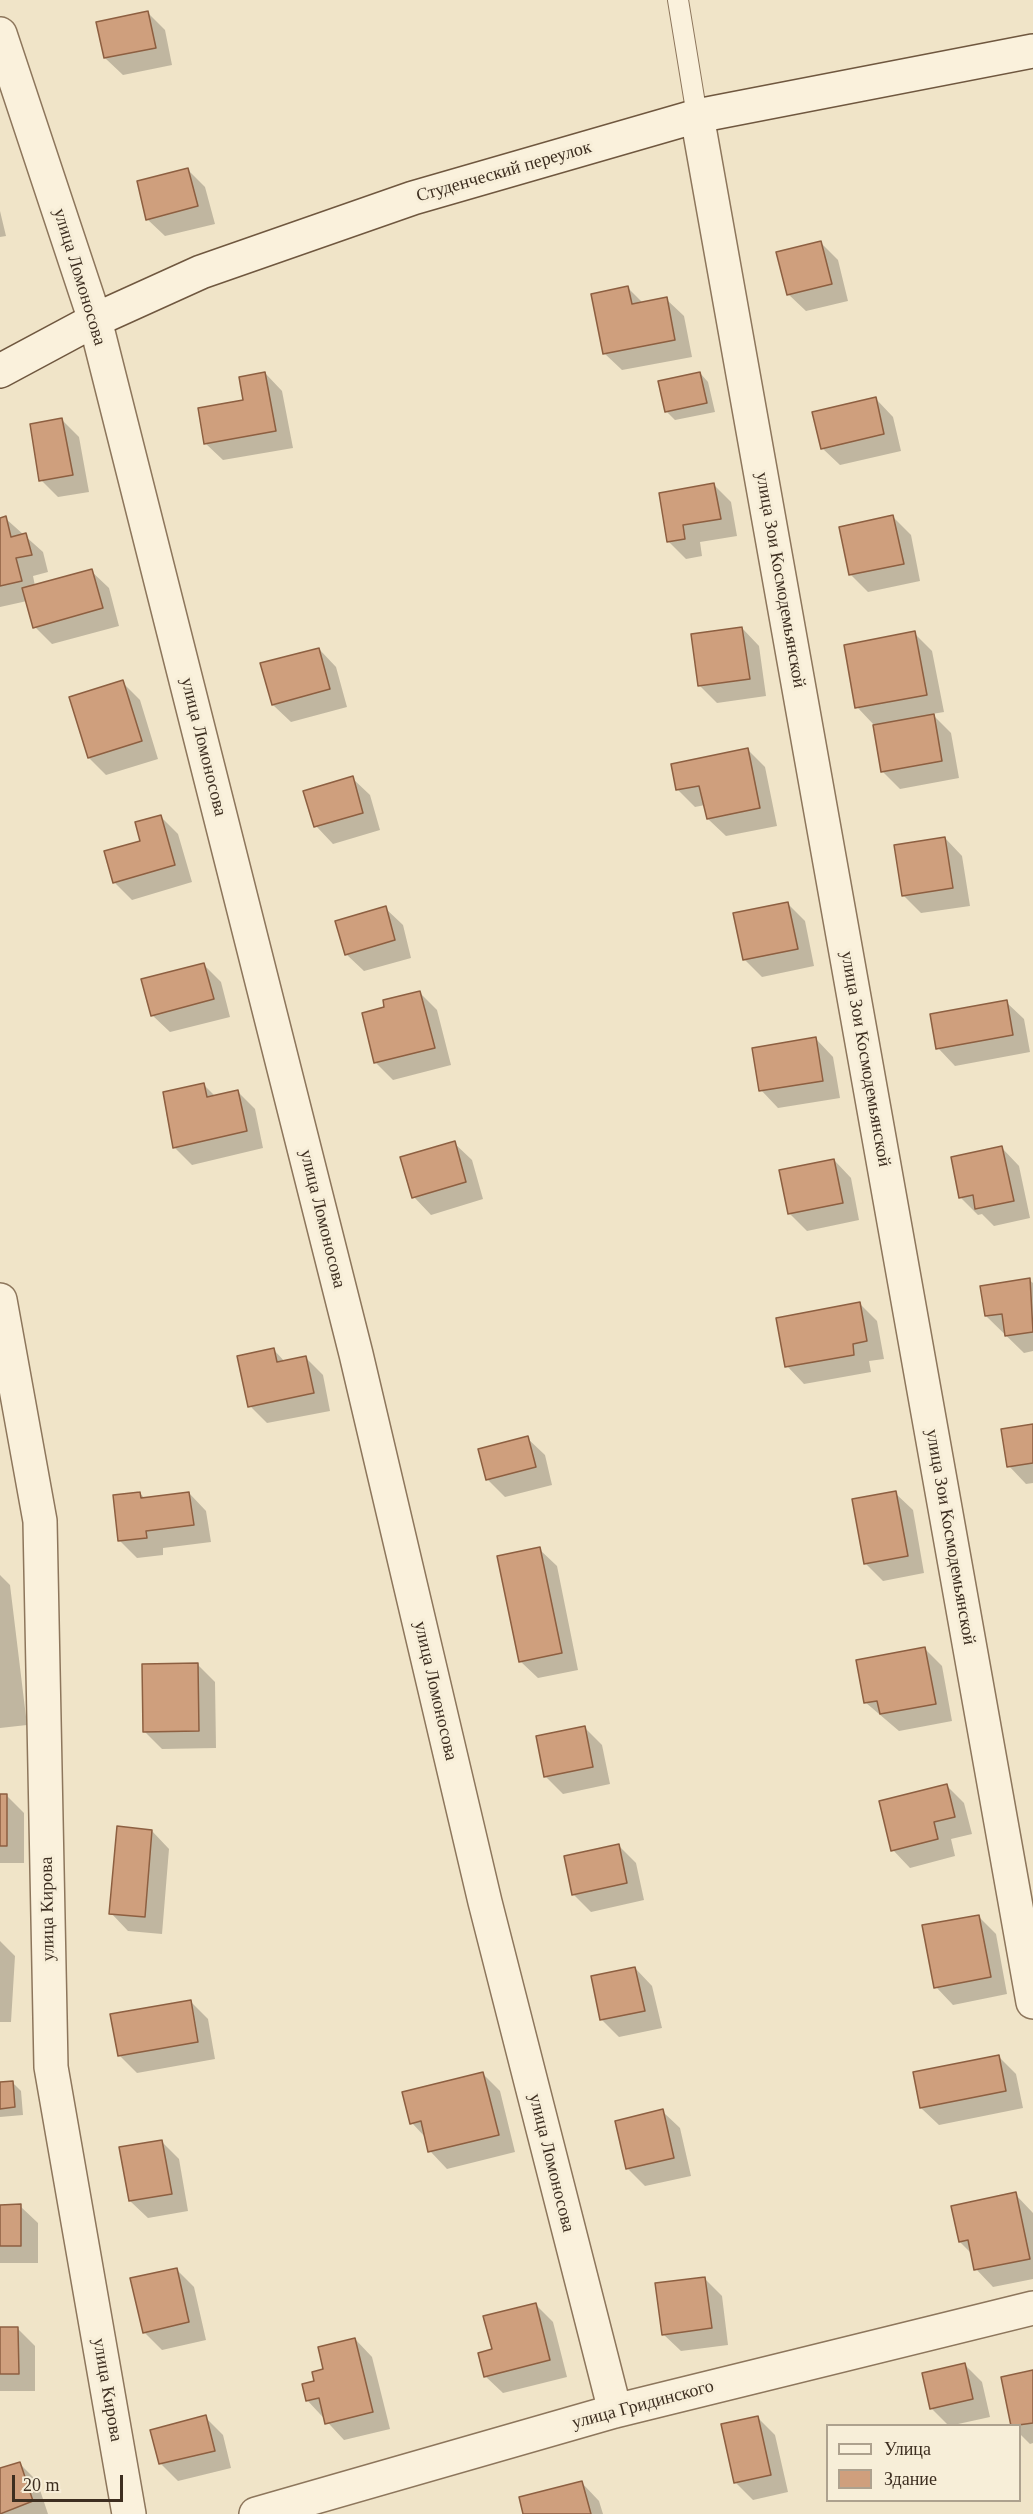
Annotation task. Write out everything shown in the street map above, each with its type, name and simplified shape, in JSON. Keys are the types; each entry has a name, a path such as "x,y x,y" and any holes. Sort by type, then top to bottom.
{"street":[{"name":"улица Ломоносова","path":"0,34 95,320 353,1342 485,1902 615,2411"},
{"name":"Студенческий переулок","path":"0,371 95,320 201,272 413,198 697,116 1033,51"},
{"name":"улица Зои Космодемьянской","path":"697,116 1033,2002"},
{"name":"улица Кирова","path":"0,1300 40,1521 51,2067 129,2514"},
{"name":"улица Гридинского","path":"256,2514 615,2411 1033,2308"}],"lane":[{"path":"678,0 697,116"}],"building":[{"path":"148,11 156,48 104,58 96,22"},
{"path":"188,168 198,206 146,220 137,181"},
{"path":"821,241 832,284 787,295 776,252"},
{"path":"628,286 632,304 667,297 675,340 603,354 591,294"},
{"path":"265,372 276,431 204,444 198,408 243,400 239,377"},
{"path":"700,372 707,403 665,412 658,381"},
{"path":"876,397 884,434 821,449 812,412"},
{"path":"62,418 73,475 39,481 30,424"},
{"path":"714,483 721,519 683,525 685,539 667,542 659,493"},
{"path":"893,515 904,564 849,575 839,527"},
{"path":"6,516 11,537 26,533 32,555 16,558 22,581 0,586 0,518"},
{"path":"92,569 103,608 33,628 22,588"},
{"path":"742,627 750,679 698,686 691,634"},
{"path":"915,631 927,695 855,708 844,645"},
{"path":"319,648 330,689 272,705 260,663"},
{"path":"123,680 142,741 88,758 69,697"},
{"path":"934,714 942,761 881,772 873,725"},
{"path":"748,748 760,808 707,819 699,786 676,790 671,764"},
{"path":"353,776 363,813 314,827 303,791"},
{"path":"161,815 175,865 113,883 104,851 140,841 135,822"},
{"path":"945,837 953,888 902,896 894,845"},
{"path":"788,902 798,949 743,960 733,913"},
{"path":"386,906 395,940 345,955 335,921"},
{"path":"204,963 214,999 151,1016 141,979"},
{"path":"420,991 435,1048 374,1063 362,1013 384,1007 383,1000"},
{"path":"1007,1000 1013,1035 936,1049 930,1014"},
{"path":"816,1037 823,1081 759,1091 752,1048"},
{"path":"204,1083 207,1097 238,1090 247,1131 173,1148 163,1092"},
{"path":"455,1141 466,1182 412,1198 400,1157"},
{"path":"1002,1146 1014,1201 975,1209 973,1195 959,1198 951,1157"},
{"path":"834,1159 843,1203 788,1214 779,1170"},
{"path":"1030,1278 1033,1332 1005,1336 1002,1314 985,1316 980,1286"},
{"path":"860,1302 867,1341 853,1344 854,1355 785,1367 776,1318"},
{"path":"274,1348 277,1362 306,1356 314,1393 248,1407 237,1356"},
{"path":"1033,1424 1033,1463 1007,1467 1001,1429"},
{"path":"528,1436 536,1467 486,1480 478,1449"},
{"path":"896,1491 908,1556 864,1564 852,1499"},
{"path":"140,1492 141,1498 189,1492 194,1525 146,1531 147,1538 118,1541 113,1495"},
{"path":"540,1547 562,1653 519,1662 497,1556"},
{"path":"925,1647 936,1704 880,1714 877,1701 864,1703 856,1660"},
{"path":"198,1663 199,1731 143,1732 142,1664"},
{"path":"585,1726 593,1767 544,1777 536,1736"},
{"path":"947,1784 955,1817 934,1822 938,1839 891,1851 879,1801"},
{"path":"0,1794 7,1794 7,1846 0,1846"},
{"path":"117,1826 152,1830 145,1917 109,1914"},
{"path":"619,1844 627,1883 572,1895 564,1856"},
{"path":"979,1915 991,1977 934,1988 922,1925"},
{"path":"635,1967 645,2011 600,2020 591,1976"},
{"path":"191,2000 198,2042 118,2056 110,2014"},
{"path":"999,2055 1006,2091 920,2108 913,2072"},
{"path":"483,2072 499,2135 428,2152 421,2121 410,2124 402,2092"},
{"path":"13,2081 15,2107 0,2109 0,2082"},
{"path":"663,2109 674,2158 626,2169 615,2121"},
{"path":"162,2140 172,2194 129,2201 119,2147"},
{"path":"1016,2192 1030,2259 974,2270 968,2240 959,2242 951,2206"},
{"path":"21,2204 21,2246 0,2246 0,2205"},
{"path":"177,2268 189,2322 143,2333 130,2278"},
{"path":"705,2277 712,2328 662,2335 655,2283"},
{"path":"536,2303 550,2360 484,2377 478,2353 492,2349 483,2316"},
{"path":"0,2327 18,2327 19,2374 0,2374"},
{"path":"355,2338 373,2412 325,2424 319,2398 306,2401 302,2384 314,2381 312,2372 323,2369 318,2347"},
{"path":"965,2363 973,2399 930,2409 922,2373"},
{"path":"1033,2370 1033,2423 1011,2424 1001,2377"},
{"path":"206,2415 215,2451 159,2464 150,2430"},
{"path":"758,2416 771,2475 734,2483 721,2424"},
{"path":"20,2462 33,2501 0,2514 0,2468"},
{"path":"582,2481 591,2514 523,2514 519,2497"}]}
